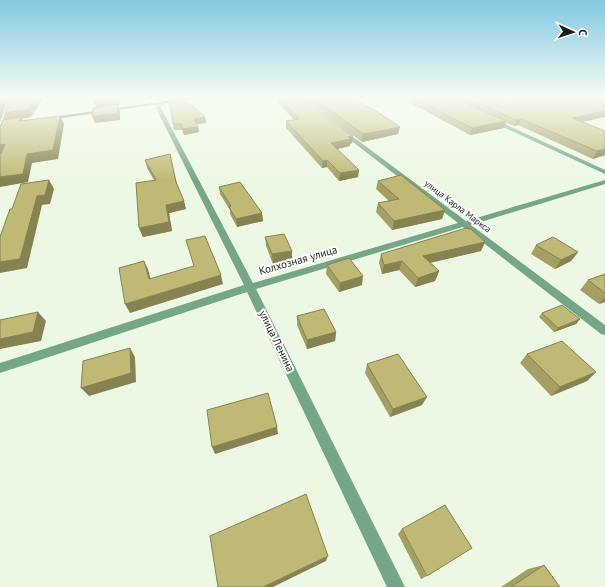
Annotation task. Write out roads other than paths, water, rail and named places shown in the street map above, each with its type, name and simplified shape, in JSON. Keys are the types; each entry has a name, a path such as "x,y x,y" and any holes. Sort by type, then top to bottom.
{"street":[{"path":"0,137 2,125"},
{"name":"улица Ленина","path":"167,125 250,287 396,587"},
{"path":"505,125 605,172"},
{"name":"улица Карла Маркса","path":"336,126 605,331"},
{"name":"Колхозная улица","path":"0,368 250,287 605,182"}]}
